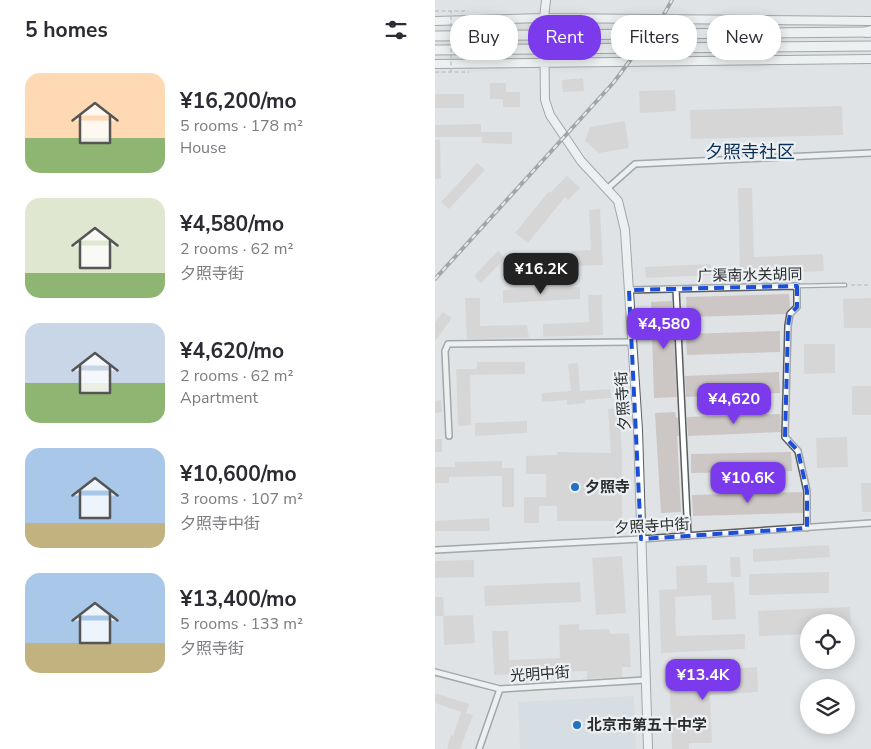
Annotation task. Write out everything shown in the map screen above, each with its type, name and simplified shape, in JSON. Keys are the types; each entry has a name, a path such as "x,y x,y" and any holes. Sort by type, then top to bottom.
{"main road":[{"path":"601,34 870,32"},
{"path":"435,36 528,34"},
{"path":"601,48 871,46"},
{"path":"435,50 528,48"}],"street":[{"name":"夕照寺街","path":"544,15 546,0"},
{"path":"435,21 528,18"},
{"path":"601,19 871,21"},
{"path":"435,64 871,59"},
{"name":"夕照寺街","path":"545,63 545,100 550,115 581,160 618,201 625,230 638,430 648,749"},
{"path":"608,188 635,164 871,153"},
{"path":"797,286 797,307 790,314 789,326 785,437 798,451 807,491 807,528"},
{"name":"广渠南水关胡同","path":"629,290 797,286"},
{"path":"676,289 688,536"},
{"path":"449,436 445,350 448,344 633,342"},
{"name":"夕照寺中街","path":"435,550 641,540 871,523"},
{"path":"435,672 499,689"},
{"name":"光明中街","path":"479,749 499,689 645,680"}],"lane":[{"name":"广渠南水关胡同","path":"797,286 845,285"}],"path":[{"path":"435,11 468,11"},
{"path":"451,11 451,72"},
{"path":"435,72 469,72"},
{"path":"845,285 871,285"}],"highlighted area":[{"path":"797,286 797,307 790,314 788,326 785,437 798,451 807,491 807,528 641,539 629,290"}],"shaded area":[{"name":"北京市第五十中学","path":"634,696 636,749 520,749 518,702"}],"building":[{"path":"583,78 584,91 563,92 562,80"},
{"path":"490,83 506,83 506,92 520,92 520,107 503,107 503,99 490,99"},
{"path":"675,90 676,111 640,113 639,91"},
{"path":"435,94 464,94 464,108 435,108"},
{"path":"842,106 843,135 691,139 690,110"},
{"path":"625,121 629,148 599,153 585,141 590,127"},
{"path":"481,124 481,132 512,132 512,144 482,143 482,137 435,137 435,125"},
{"path":"435,140 440,140 441,178 435,179"},
{"path":"477,163 485,170 449,209 441,202"},
{"path":"567,176 580,188 568,200 565,197 528,243 515,233 549,191 550,193"},
{"path":"738,188 752,188 754,257 823,254 824,271 740,275"},
{"path":"600,209 603,265 572,266 572,251 591,250 589,210"},
{"path":"498,251 505,258 481,283 474,276"},
{"path":"547,253 548,267 512,268 511,255"},
{"path":"711,264 711,275 646,278 645,267"},
{"path":"580,287 580,299 503,303 503,290"},
{"path":"789,294 790,308 786,314 687,317 686,297"},
{"path":"588,295 602,295 603,335 543,337 543,324 589,322"},
{"path":"465,298 480,298 480,326 527,325 529,338 467,339"},
{"path":"871,298 871,328 844,328 843,299"},
{"path":"672,301 677,397 654,398 651,302"},
{"path":"443,312 452,318 435,341 435,322"},
{"path":"780,331 780,352 687,355 686,334"},
{"path":"804,344 835,344 835,373 804,374"},
{"path":"477,362 525,362 525,374 470,375 471,425 458,426 456,369 477,369"},
{"path":"578,363 580,391 610,389 611,398 585,400 586,403 567,405 567,400 542,402 542,393 571,391 568,364"},
{"path":"779,372 780,393 686,397 685,376"},
{"path":"852,386 871,386 871,415 852,415"},
{"path":"441,400 442,412 435,413 435,401"},
{"path":"619,408 622,451 622,521 557,521 557,506 539,506 539,523 524,523 524,497 546,497 546,474 526,474 526,456 557,455 557,452 611,453 608,409"},
{"path":"675,412 676,418 678,417 679,436 677,436 681,512 661,513 655,413"},
{"path":"780,414 781,432 688,436 687,417"},
{"path":"527,421 527,433 475,436 475,423"},
{"path":"847,437 848,467 817,468 816,438"},
{"path":"435,439 442,439 442,452 435,452"},
{"path":"791,452 792,471 691,473 691,454"},
{"path":"502,461 502,468 514,468 514,507 502,507 502,476 449,477 449,483 435,483 435,467 455,467 455,462"},
{"path":"861,483 871,483 871,512 862,512"},
{"path":"803,492 803,513 693,516 692,495"},
{"path":"489,518 490,531 435,531 435,521"},
{"path":"829,545 830,557 753,562 753,549"},
{"path":"622,556 626,613 596,615 592,558"},
{"path":"730,557 740,557 741,577 731,577"},
{"path":"474,560 474,577 435,578 435,561"},
{"path":"707,565 707,583 734,582 736,619 712,620 711,595 675,597 676,636 745,634 745,649 661,653 659,590 677,589 676,566"},
{"path":"829,572 829,593 749,595 749,574"},
{"path":"580,582 581,602 485,606 484,586"},
{"path":"435,597 443,597 444,616 435,616"},
{"path":"850,607 850,614 800,614 800,634 759,636 758,611"},
{"path":"473,615 475,643 444,645 443,616"},
{"path":"579,624 579,630 609,629 610,634 629,633 631,667 622,667 622,677 587,679 587,671 494,675 492,631 508,631 509,660 560,658 559,625"},
{"path":"757,667 758,692 710,695 712,743 689,743 689,749 672,749 669,673"},
{"path":"435,693 469,704 466,713 473,715 460,749 447,749 461,712 435,703"}],"railway":[{"path":"435,279 614,82 663,16 672,0"}],"place":[{"name":"夕照寺","path":"575,487"},
{"name":"北京市第五十中学","path":"577,725"}],"district":[{"name":"夕照寺社区","path":"750,152"}]}
